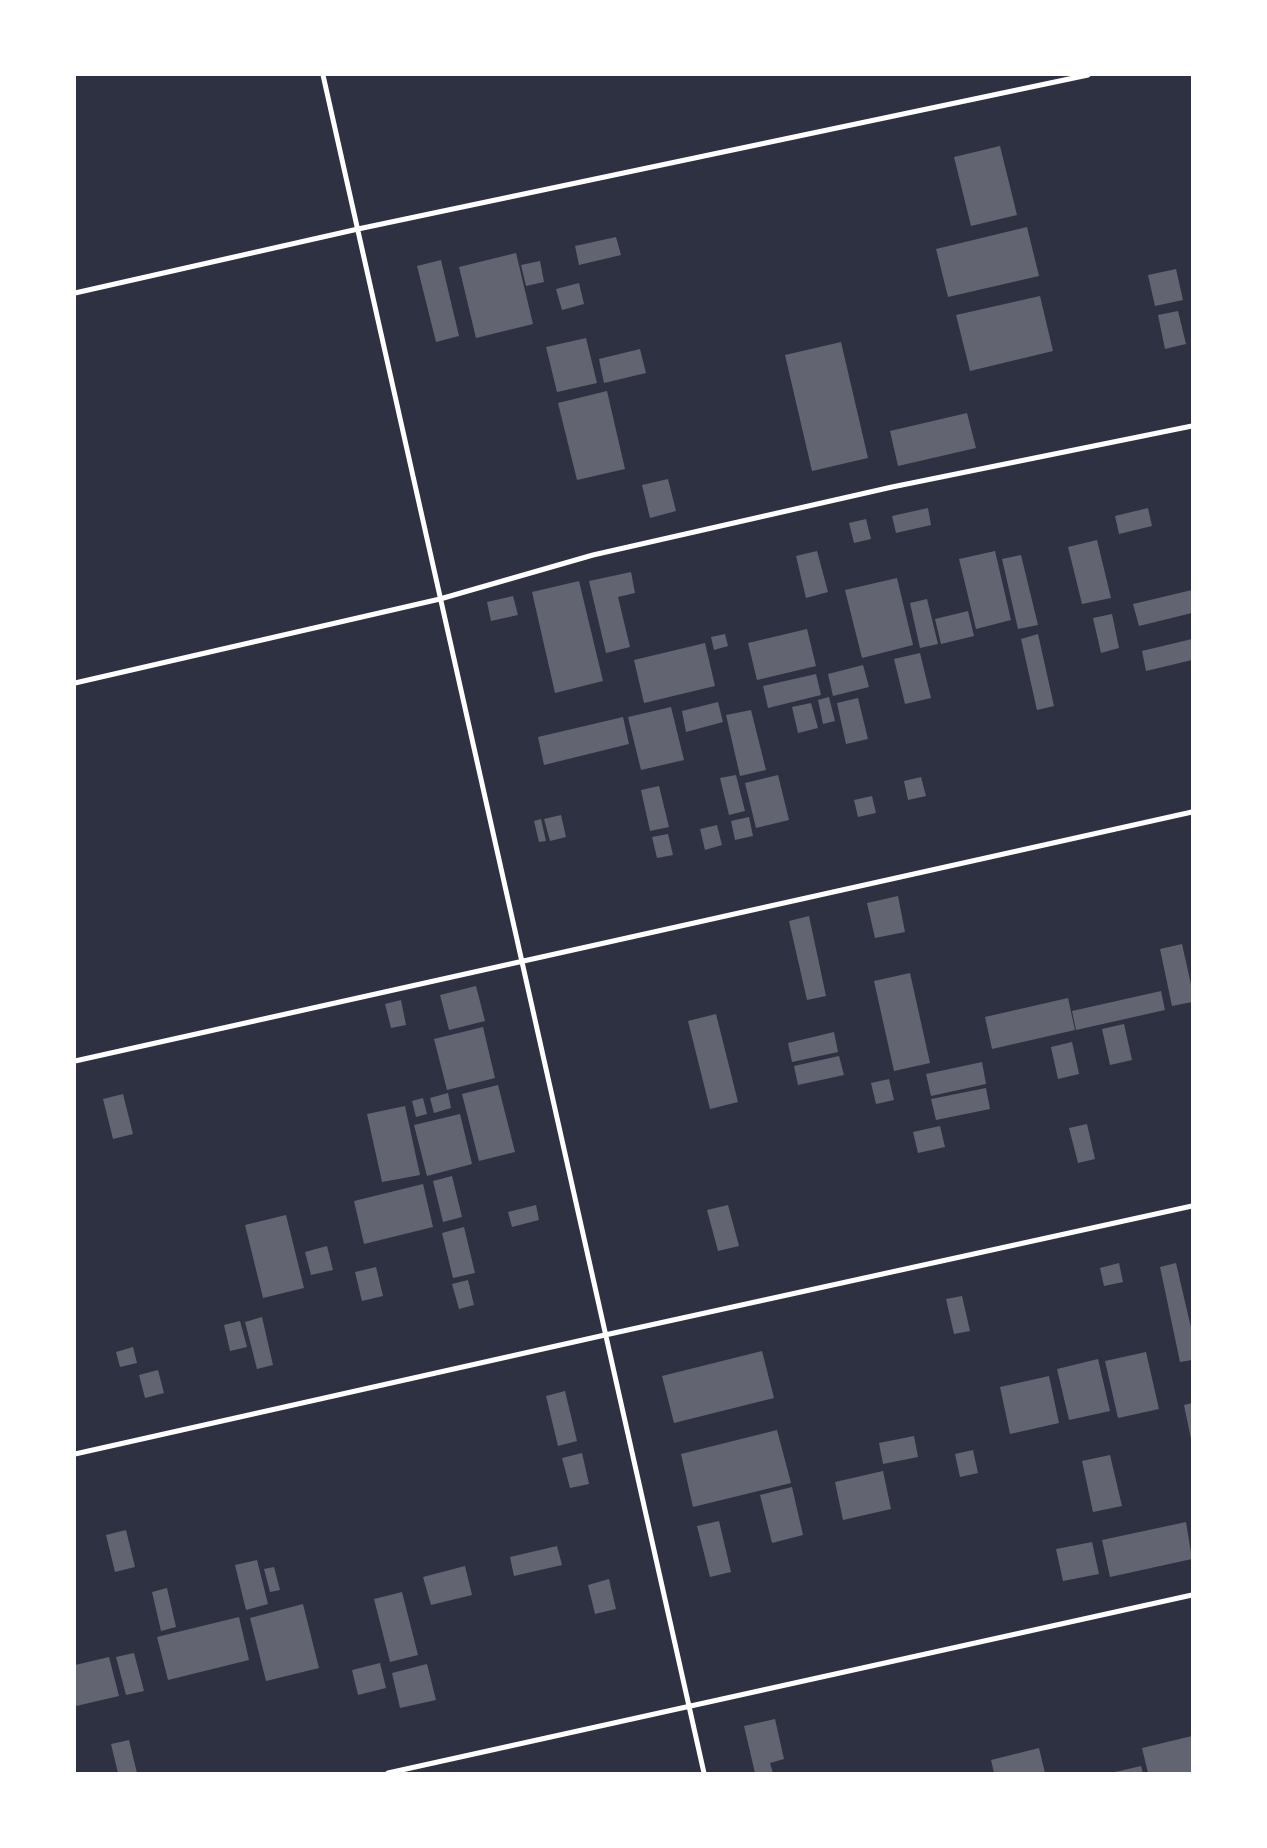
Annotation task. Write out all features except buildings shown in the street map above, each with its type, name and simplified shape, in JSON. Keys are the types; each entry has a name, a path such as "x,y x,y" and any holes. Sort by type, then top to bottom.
{"street":[{"path":"323,75 704,1773"},
{"path":"75,293 358,230 1088,75"},
{"path":"75,683 440,599 593,555 892,487 1192,426"},
{"path":"75,1061 1192,812"},
{"path":"75,1454 1192,1206"},
{"path":"388,1773 1192,1595"}]}
